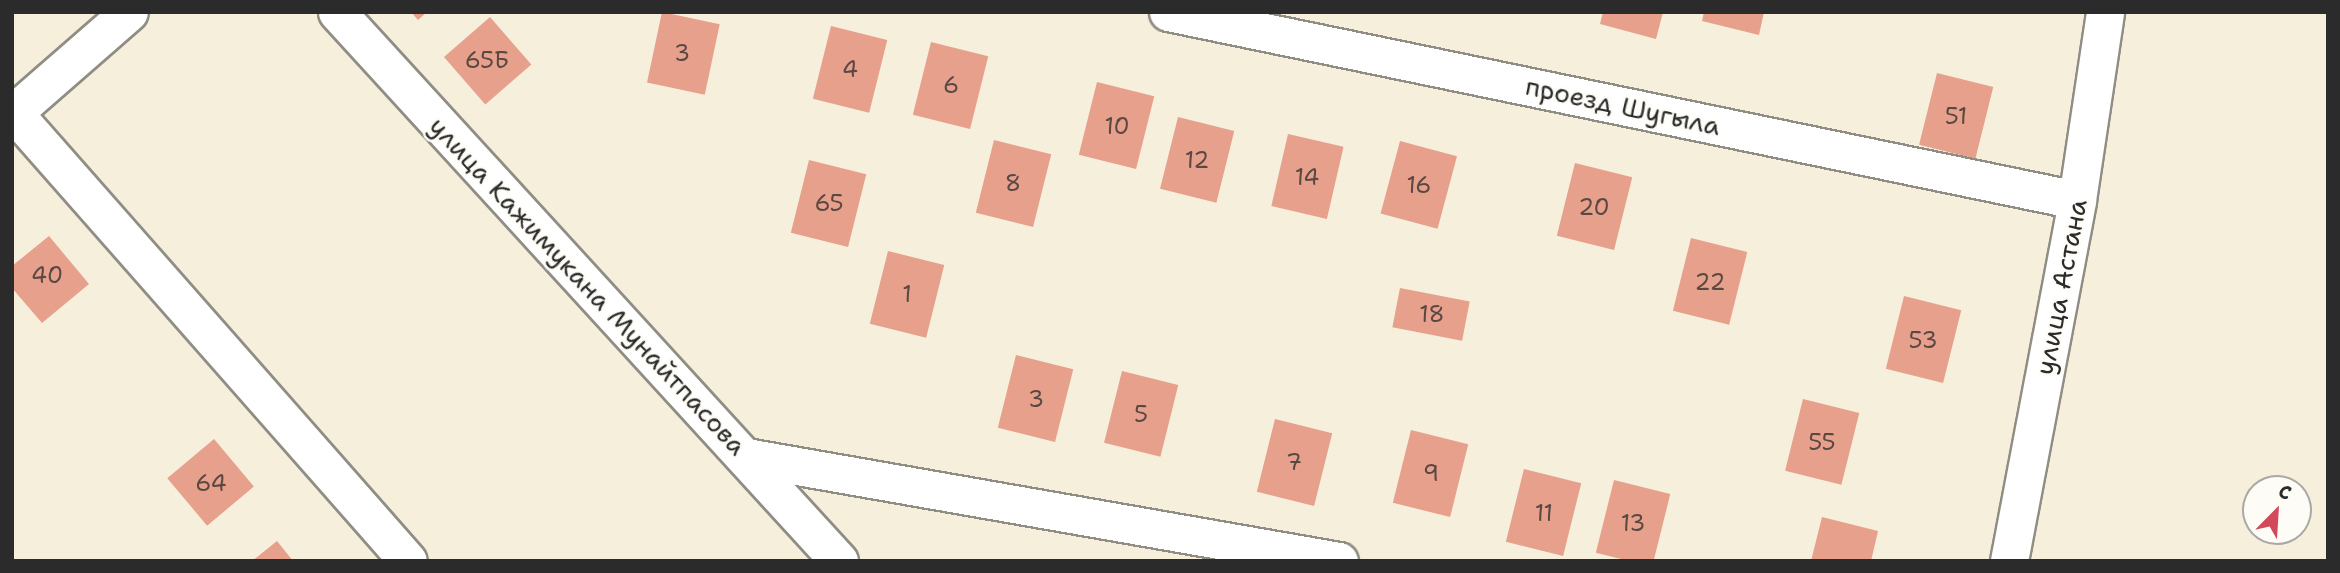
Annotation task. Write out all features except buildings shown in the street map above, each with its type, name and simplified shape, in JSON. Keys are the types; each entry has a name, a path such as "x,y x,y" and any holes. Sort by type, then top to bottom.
{"street":[{"path":"128,12 13,113 408,561"},
{"name":"улица Кажимукана Мунайтпасова","path":"337,12 839,561"},
{"name":"проезд Шугыла","path":"1168,12 2077,200"},
{"name":"улица Астана","path":"2009,561 2077,200 2105,12"},
{"path":"746,457 1339,561"}]}
